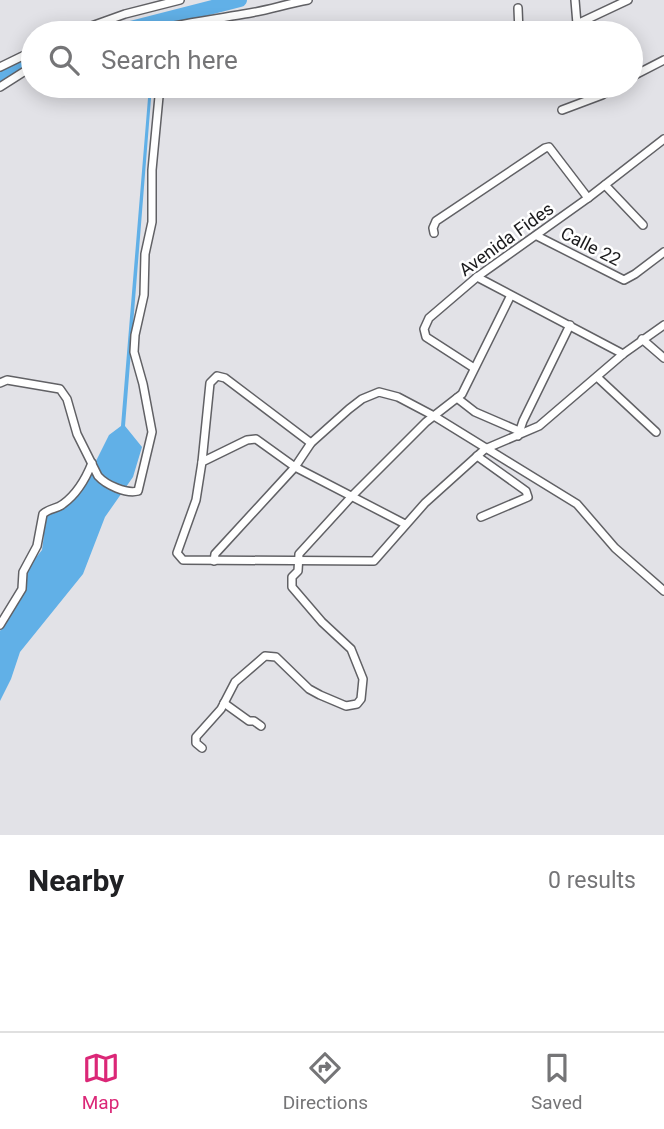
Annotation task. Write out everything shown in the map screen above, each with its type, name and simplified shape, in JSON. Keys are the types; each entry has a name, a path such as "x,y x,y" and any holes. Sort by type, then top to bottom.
{"street":[{"path":"105,21 180,0"},
{"path":"205,21 308,0"},
{"path":"575,0 577,21"},
{"path":"581,21 628,0"},
{"path":"518,8 519,21"},
{"path":"0,67 21,57"},
{"path":"643,71 664,60"},
{"path":"0,87 21,74"},
{"path":"0,383 7,380 45,384 60,389 67,399 77,434 98,476 103,481 130,492 138,491 152,432 134,352 144,295 145,254 152,222 152,170 159,98"},
{"path":"562,110 594,98"},
{"name":"Avenida Fides","path":"474,368 429,340 424,333 429,318 477,277 537,236 664,139"},
{"path":"435,233 433,228 436,221 545,148 549,148 588,198"},
{"path":"605,185 643,225"},
{"name":"Calle 22","path":"537,236 624,280 664,251"},
{"path":"477,277 510,297 570,325 622,354"},
{"path":"202,748 196,743 196,737 224,703 235,682 261,658 269,656 281,660 302,683 320,695 346,706 357,704 361,699 363,679 351,649 322,622 292,587 292,577 298,572 299,554 352,496 434,416 462,394 510,297"},
{"path":"519,433 570,325"},
{"path":"311,443 225,378 217,376 210,383 196,500 177,553 183,560 374,561 449,479 485,449 539,426 622,354 664,326"},
{"path":"642,339 664,358"},
{"path":"597,377 656,432"},
{"path":"214,561 215,554 295,467 311,443 355,404 379,392 398,397 434,416 577,504 615,548 664,591"},
{"path":"457,398 475,412 519,433"},
{"path":"202,462 247,440 256,439 295,467 405,524"},
{"path":"477,456 526,491 528,497 481,517"},
{"path":"0,625 22,589 23,572 37,545 43,514 63,504 76,491 92,463"},
{"path":"224,703 249,722 254,721 261,726"}],"water":[{"path":"148,98 151,98 125,426 142,447 133,477 105,517 83,574 20,652 0,701 0,631 10,613 26,570 42,550 43,522 48,513 83,487 109,435 121,426"}],"waterway":[{"path":"158,21 240,0"},
{"path":"0,77 21,65"}]}
